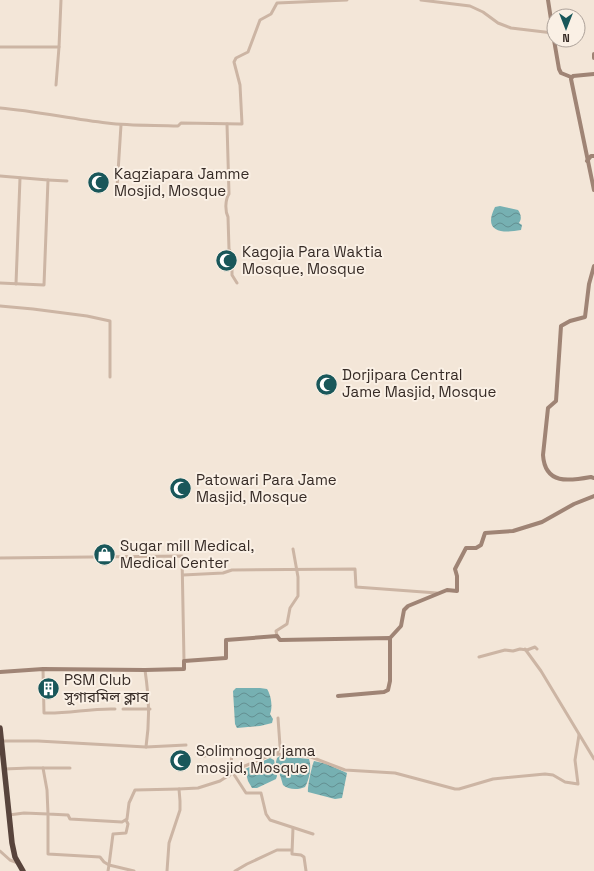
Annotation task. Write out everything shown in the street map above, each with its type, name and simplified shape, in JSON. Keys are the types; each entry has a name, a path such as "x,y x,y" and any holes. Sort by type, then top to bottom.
{"highway":[{"path":"0,728 12,843 18,863 23,871"}],"street":[{"path":"56,85 61,0"},
{"path":"0,108 121,125 178,126 181,123 242,124 240,85 234,62 236,58 248,52 260,20 272,14 277,1 347,0"},
{"path":"421,0 470,6 483,12 498,23 511,28 546,32"},
{"path":"0,46 59,47"},
{"path":"555,48 561,73 571,77 594,74"},
{"path":"571,77 594,190"},
{"path":"227,124 229,194 227,197 226,213 228,217 229,249 232,255 232,275 237,283"},
{"path":"117,188 121,125"},
{"path":"587,161 591,156 594,156"},
{"path":"0,176 67,181"},
{"path":"16,284 20,178"},
{"path":"0,283 44,285 48,180"},
{"path":"594,266 589,284 585,317 570,321 561,326 556,401 548,408 543,455 544,462 549,473 557,478 569,480 591,477 594,478"},
{"path":"0,306 33,308 110,321 110,377"},
{"path":"338,696 384,692 388,690 390,681 390,638 401,626 404,610 408,606 447,590 458,591 455,569 466,548 476,548 481,545 485,533 513,532 542,522 574,504 594,496"},
{"path":"293,549 297,570 298,596 290,608 287,624 276,631 280,640 390,638"},
{"path":"0,558 182,556 184,660 184,669 43,669 0,672"},
{"path":"183,575 223,573 232,570 355,569 356,587 439,593"},
{"path":"184,660 226,658 226,640 277,636"},
{"path":"479,657 505,650 513,651 520,648 525,649 534,647 537,649"},
{"path":"525,649 541,671 594,759"},
{"path":"43,669 44,713 70,712 97,708 115,709"},
{"path":"145,670 150,709 146,747"},
{"path":"123,709 150,709"},
{"path":"277,754 280,746 278,718"},
{"path":"108,871 113,834 126,833 128,824 126,820 127,807 135,790 178,789 206,786 220,781 233,774 240,768 277,754 311,757 345,770 395,773 455,789 460,789 496,778 545,774 553,775 565,782 578,784 575,760 580,736"},
{"path":"1,741 38,741 146,747 186,745"},
{"path":"204,756 231,751 232,770 229,776"},
{"path":"43,768 47,790 48,854 98,857 102,858 106,864 134,871"},
{"path":"4,769 70,768"},
{"path":"233,774 246,793 261,793 266,814 270,820 313,834"},
{"path":"167,871 168,849 180,810 178,789"},
{"path":"9,815 24,813 48,814 68,816 70,819 116,822 126,820"},
{"path":"293,828 292,854 301,855 304,858 306,871"},
{"path":"235,871 277,850 291,850"},
{"path":"0,851 10,860 18,863"}],"water":[{"path":"500,206 518,210 521,216 519,223 522,225 521,230 500,231 492,226 491,221 495,207"},
{"path":"236,688 267,689 270,694 270,714 273,719 272,723 260,726 237,728 235,724 233,691"},
{"path":"280,756 309,759 310,773 305,787 294,789 283,785 276,762 277,758"},
{"path":"270,758 274,760 277,776 276,779 257,788 252,788 248,781 245,769"},
{"path":"314,761 327,764 347,773 342,798 335,799 308,792"}],"place":[{"name":"Kagziapara Jamme Mosjid, Mosque","path":"98,183"},
{"name":"Kagojia Para Waktia Mosque, Mosque","path":"227,261"},
{"name":"Dorjipara Central Jame Masjid, Mosque","path":"327,384"},
{"name":"Patowari Para Jame Masjid, Mosque","path":"180,489"},
{"name":"Sugar mill Medical, Medical Center","path":"105,555"},
{"name":"PSM Club সুগারমিল ক্লাব","path":"48,689"},
{"name":"Solimnogor jama mosjid, Mosque","path":"181,760"}]}
